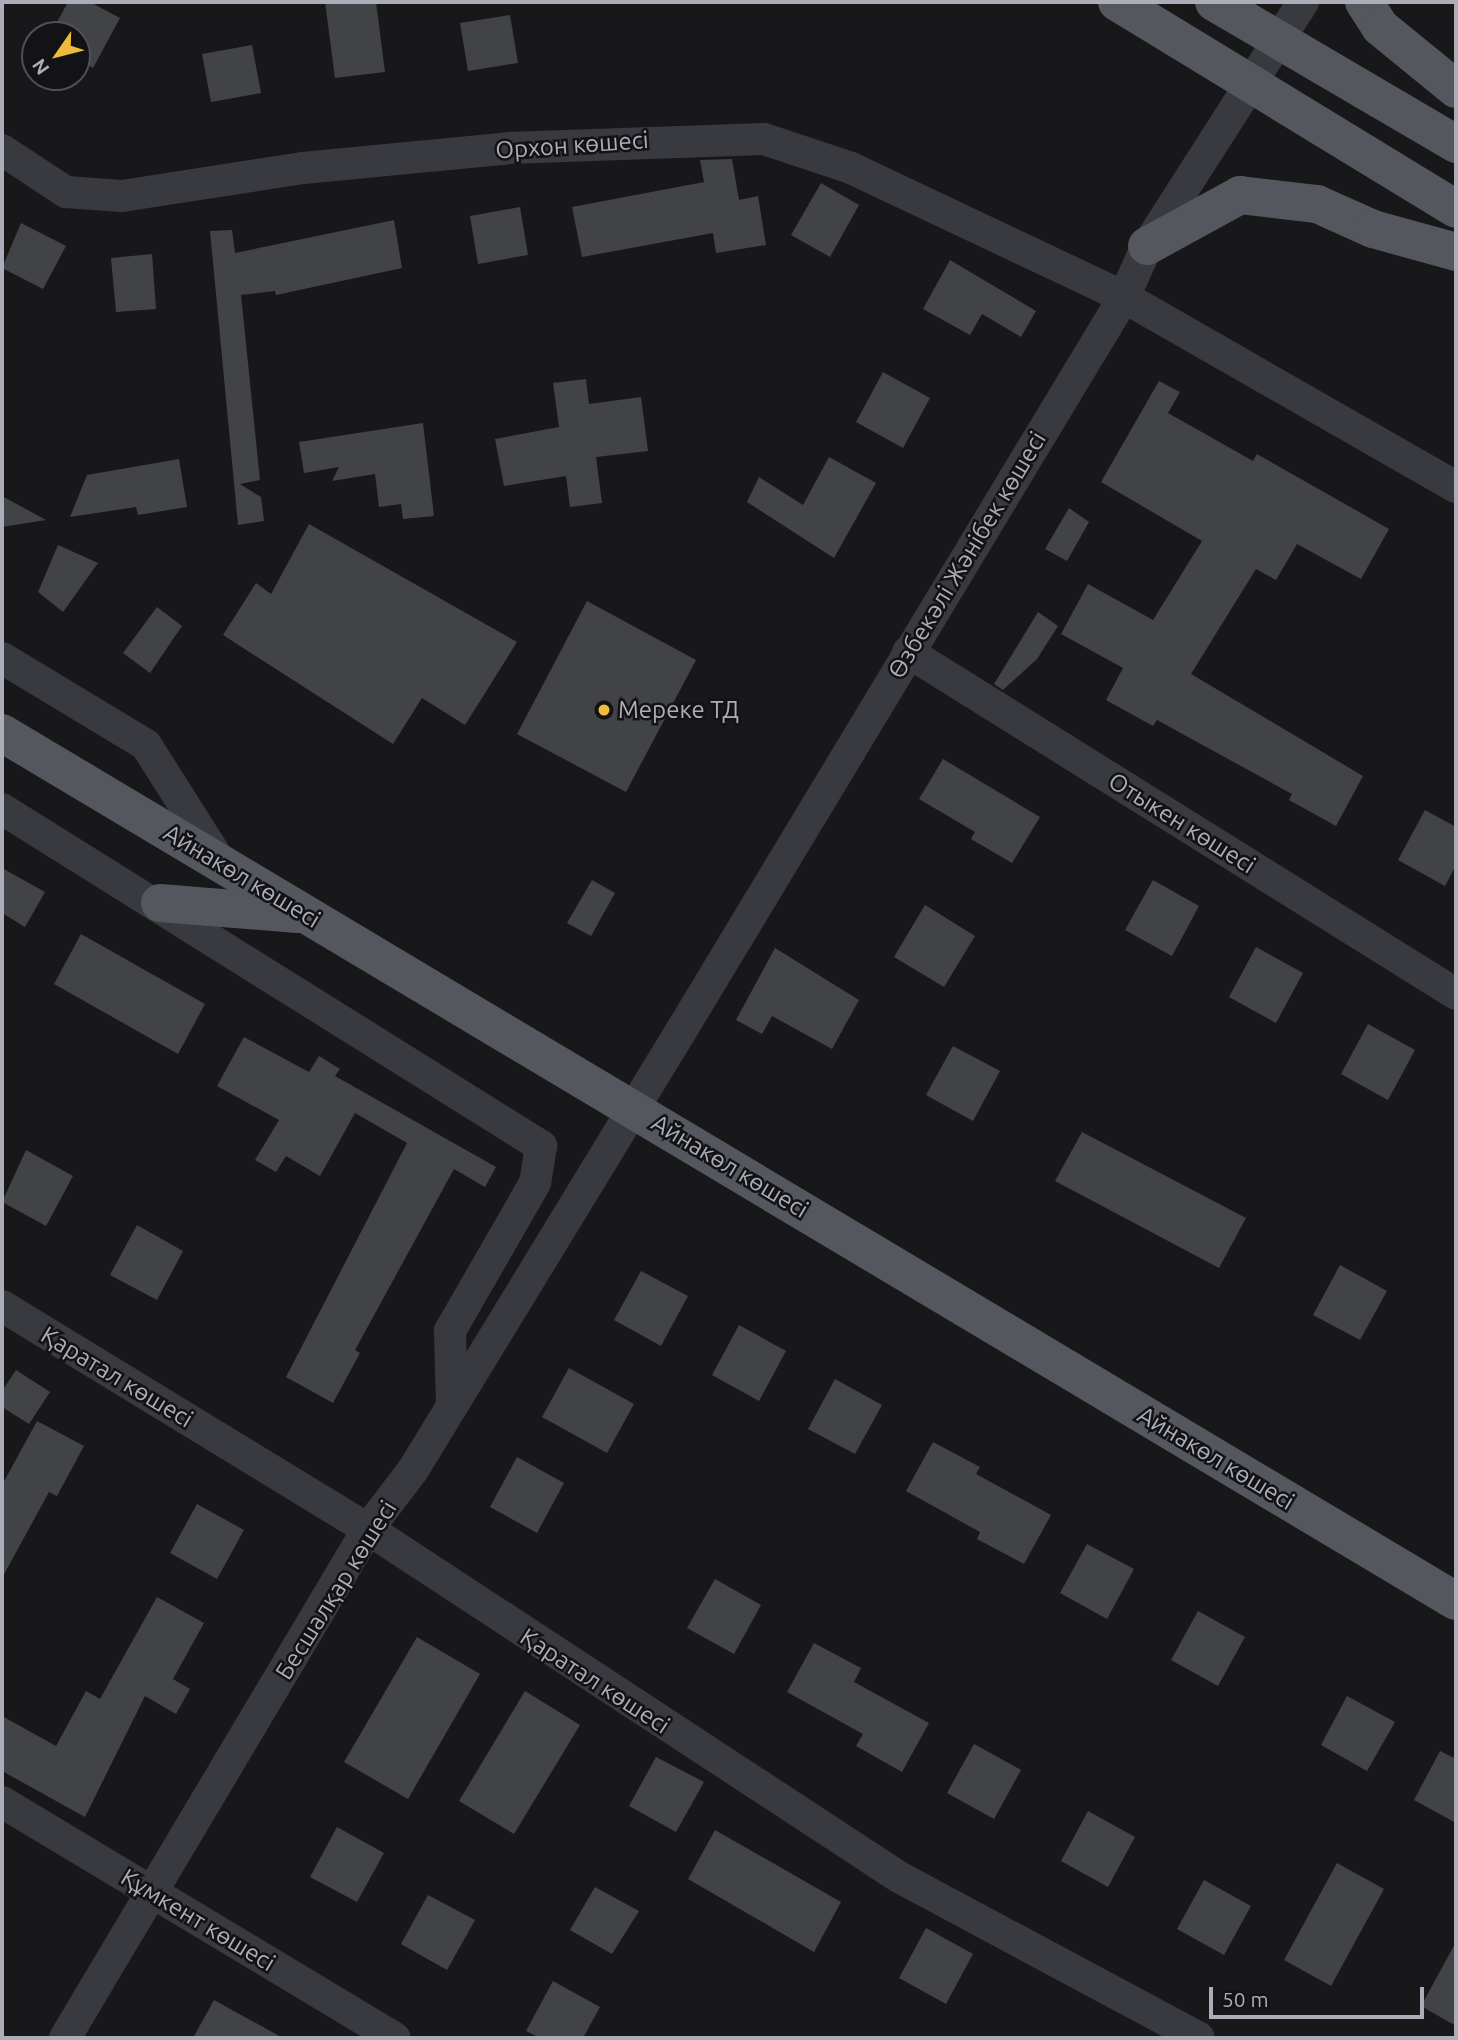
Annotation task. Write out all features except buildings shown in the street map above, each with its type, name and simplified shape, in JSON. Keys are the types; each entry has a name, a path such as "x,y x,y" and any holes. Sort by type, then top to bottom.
{"main road":[{"path":"1118,2 1456,208"},
{"path":"1214,2 1277,42 1456,144"},
{"path":"1364,2 1380,27 1456,89"},
{"path":"1147,246 1240,195 1317,204 1373,229 1456,252"},
{"name":"Айнакөл көшесі","path":"2,733 1456,1601"},
{"path":"160,903 306,914"}],"street":[{"name":"Өзбекәлі Жәнібек көшесі","path":"633,1109 1124,297 1147,246 1303,2"},
{"name":"Орхон көшесі","path":"2,150 66,192 112,196 303,168 509,148 764,139 852,168 1124,297 1456,488"},
{"name":"Отыкен көшесі","path":"908,652 1456,994"},
{"path":"2,658 146,745 222,864"},
{"path":"2,809 160,903 541,1146 536,1182 450,1331 452,1406"},
{"name":"Бесшалқар көшесі","path":"65,2038 154,1894 369,1529 452,1406 633,1109"},
{"name":"Қаратал көшесі","path":"2,1306 369,1529 899,1877 1199,2038"},
{"name":"Құмкент көшесі","path":"2,1802 395,2038"}],"place":[{"name":"Мереке ТД","path":"604,710"}]}
